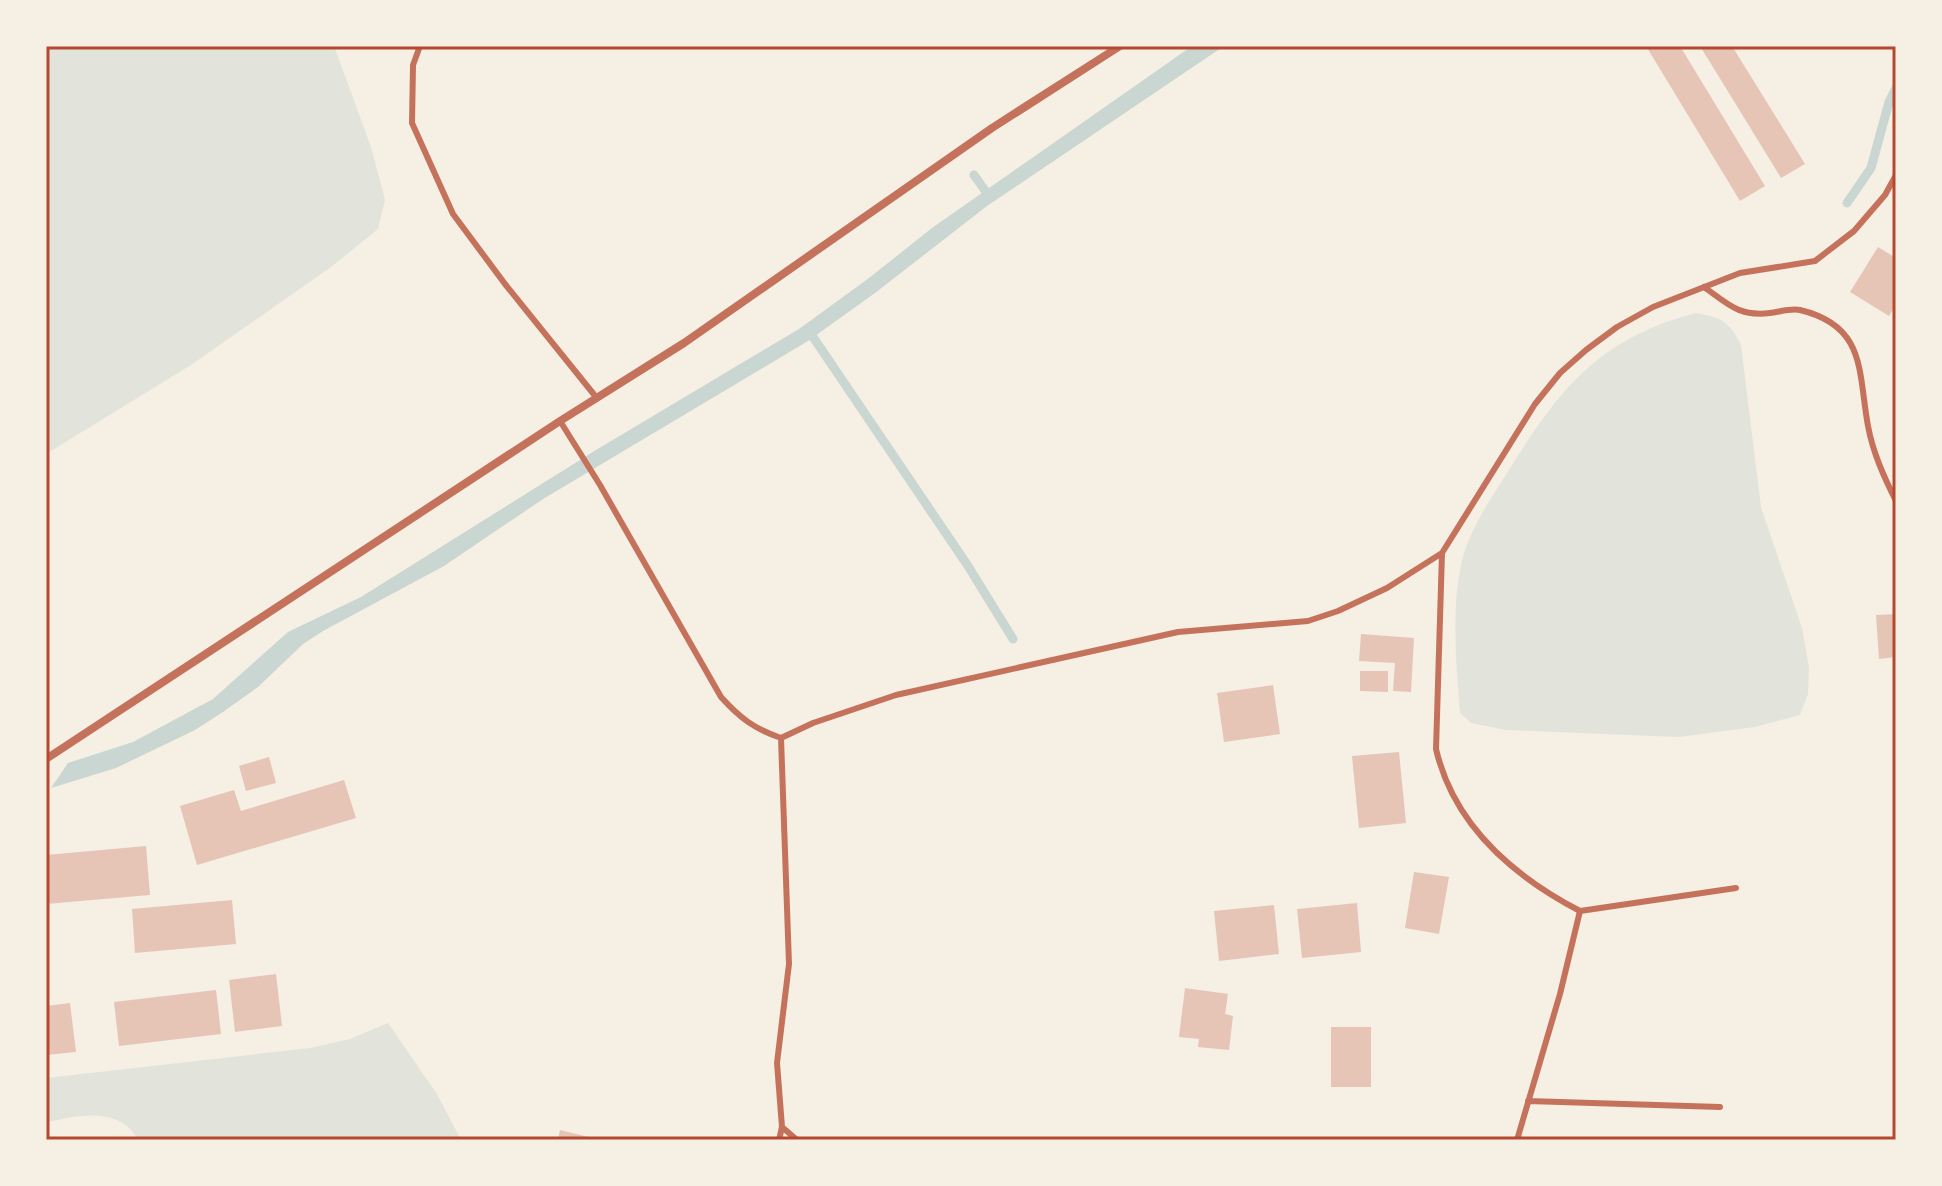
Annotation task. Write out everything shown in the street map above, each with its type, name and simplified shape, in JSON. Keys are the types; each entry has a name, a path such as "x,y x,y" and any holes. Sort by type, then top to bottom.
{"street":[{"path":"46,759 596,397 684,343 992,128 1120,46"}],"lane":[{"path":"420,46 413,65 412,123 453,214 596,397"},
{"path":"560,421 721,697 738,717 758,730 781,738 813,723 911,691 1178,632 1308,621 1387,588 1442,553 1535,404 1560,373 1617,327 1653,307 1740,273 1815,261 1854,231 1885,195 1896,175"},
{"path":"1704,287 1742,313 1766,314 1798,309 1829,322 1851,340 1864,378 1868,426 1879,466 1896,501"},
{"path":"1442,553 1436,749 1442,774 1453,798 1495,851 1517,873 1542,891 1580,911 1736,888"},
{"path":"779,1140 782,1127 777,1063 789,964 781,738"},
{"path":"1517,1140 1560,994 1580,911"},
{"path":"1528,1101 1720,1107"},
{"path":"782,1127 797,1140"}],"shaded area":[{"path":"46,46 334,46 371,147 385,200 378,229 331,267 191,365 46,454"},
{"path":"1192,46 1224,46 987,206 808,341 543,499 444,566 323,631 303,644 258,687 195,730 116,768 51,788 68,763 133,742 213,699 288,632 361,597 596,450 799,329 932,228"},
{"path":"1696,313 1724,322 1741,345 1761,507 1802,628 1809,668 1808,694 1800,715 1755,727 1679,737 1506,730 1471,723 1460,713 1455,617 1462,560 1481,515 1526,443 1584,372 1632,337"},
{"path":"388,1023 437,1094 461,1140 138,1140 121,1122 109,1118 83,1116 46,1123 46,1078 310,1048 350,1039"}],"building":[{"path":"1646,46 1680,46 1765,186 1740,201"},
{"path":"1700,46 1732,46 1805,164 1781,178"},
{"path":"1878,247 1896,258 1896,305 1889,316 1850,292"},
{"path":"1896,614 1896,657 1879,659 1876,615"},
{"path":"1361,634 1414,638 1411,692 1393,691 1395,663 1359,661"},
{"path":"1360,671 1388,671 1388,692 1360,691"},
{"path":"1273,685 1280,734 1224,742 1217,693"},
{"path":"1399,752 1406,823 1359,828 1352,756"},
{"path":"269,757 276,783 246,791 239,766"},
{"path":"344,780 356,818 197,865 180,806 234,790 241,811"},
{"path":"146,846 150,895 46,904 46,855"},
{"path":"1414,872 1449,877 1439,934 1405,928"},
{"path":"232,900 236,944 135,953 132,909"},
{"path":"1357,903 1361,952 1302,958 1297,909"},
{"path":"1274,905 1279,954 1219,961 1214,911"},
{"path":"276,974 282,1026 235,1032 229,980"},
{"path":"1185,988 1228,994 1225,1014 1233,1016 1229,1050 1198,1047 1199,1039 1179,1037"},
{"path":"216,990 221,1034 119,1046 114,1002"},
{"path":"70,1003 76,1052 46,1055 46,1006"},
{"path":"1331,1027 1371,1027 1371,1087 1331,1087"},
{"path":"560,1130 597,1139 597,1140 558,1140"}],"waterway":[{"path":"1847,203 1871,168 1889,102 1896,88"},
{"path":"974,175 989,196"},
{"path":"809,331 968,566 1013,639"}]}
